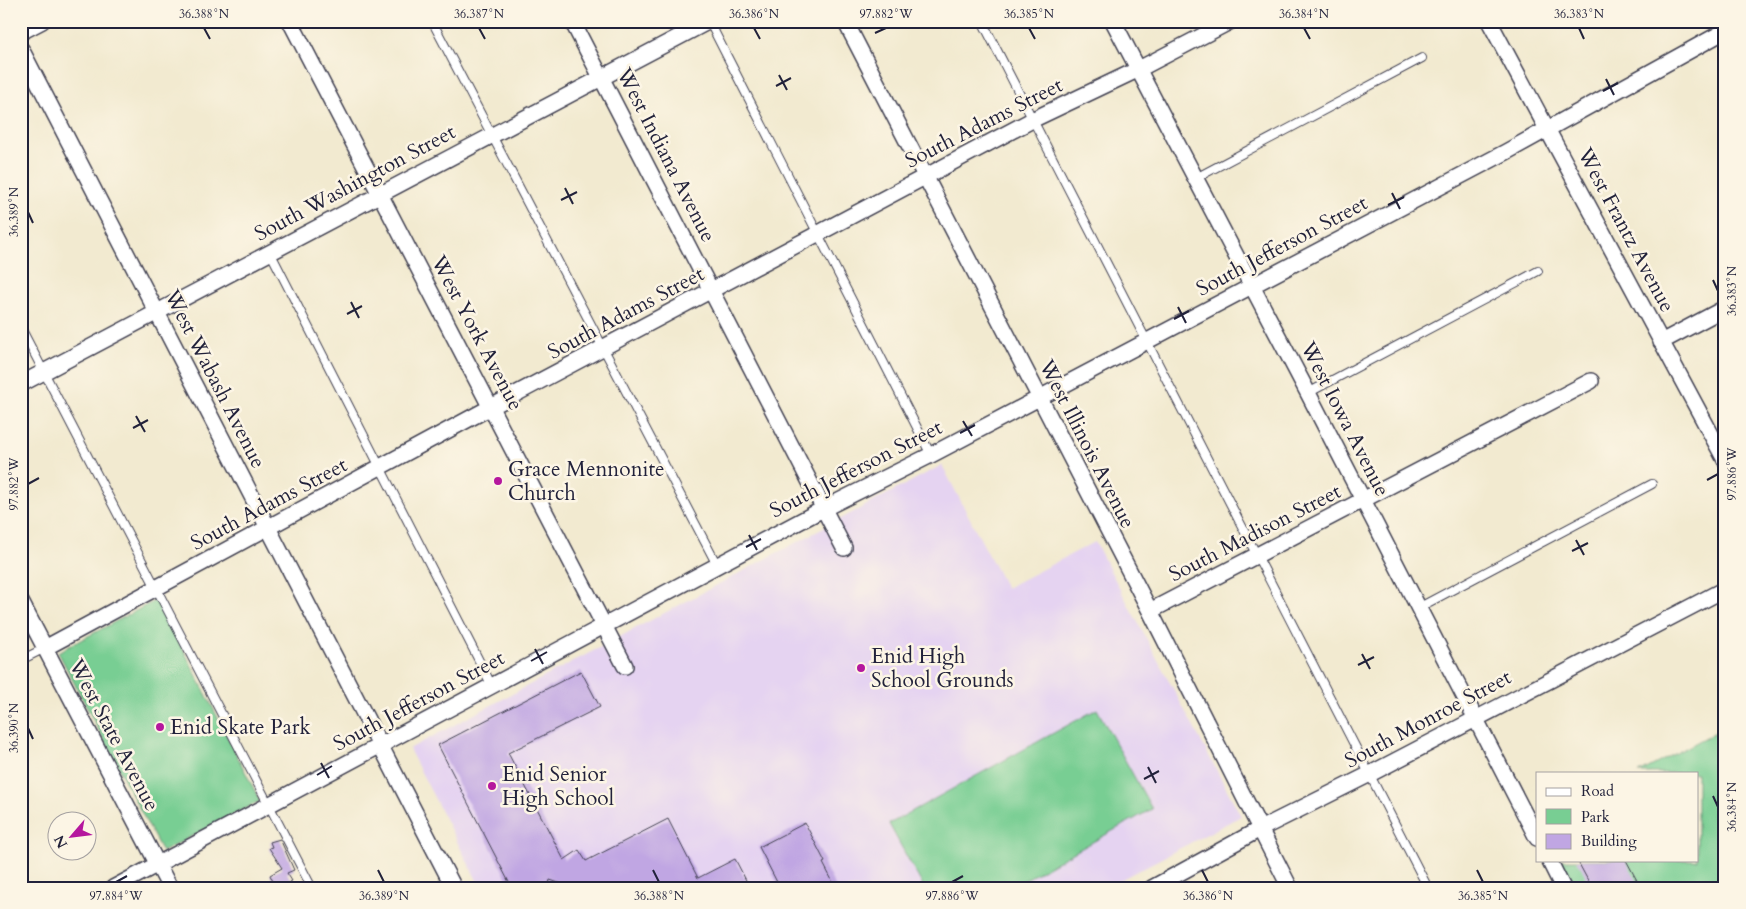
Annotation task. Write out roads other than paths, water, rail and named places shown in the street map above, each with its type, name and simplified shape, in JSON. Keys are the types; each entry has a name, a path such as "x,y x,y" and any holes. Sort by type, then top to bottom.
{"street":[{"path":"21,32 42,21"},
{"name":"West York Avenue","path":"290,21 625,666"},
{"name":"West Indiana Avenue","path":"572,21 844,548"},
{"name":"South Washington Street","path":"21,384 157,314 491,134 709,21"},
{"name":"West Illinois Avenue","path":"845,21 927,176 1290,888"},
{"name":"West Iowa Avenue","path":"1113,21 1308,393 1536,836"},
{"name":"South Adams Street","path":"45,648 491,407 713,291 1034,119 1139,69 1230,21"},
{"name":"West Frantz Avenue","path":"1489,21 1725,460"},
{"name":"South Jefferson Street","path":"113,888 823,509 1252,287 1548,129 1725,31"},
{"name":"West Wabash Avenue","path":"21,49 454,888"},
{"path":"1662,342 1725,308"},
{"name":"South Madison Street","path":"1150,611 1591,381"},
{"name":"South Monroe Street","path":"1152,888 1260,829 1370,774 1725,589"},
{"name":"West State Avenue","path":"21,602 170,888"},
{"path":"1550,862 1563,888"}],"lane":[{"path":"432,21 717,565"},
{"path":"709,21 932,454"},
{"path":"982,21 1428,888"},
{"path":"1196,178 1422,58"},
{"path":"270,252 382,466 492,686"},
{"path":"1308,393 1538,271"},
{"path":"21,328 312,888"},
{"path":"1418,608 1652,484"},
{"path":"21,660 45,648"}],"place":[{"name":"Grace Mennonite Church","path":"498,481"},
{"name":"Enid High School Grounds","path":"861,668"},
{"name":"Enid Skate Park","path":"160,727"},
{"name":"Enid Senior High School","path":"492,786"}]}
